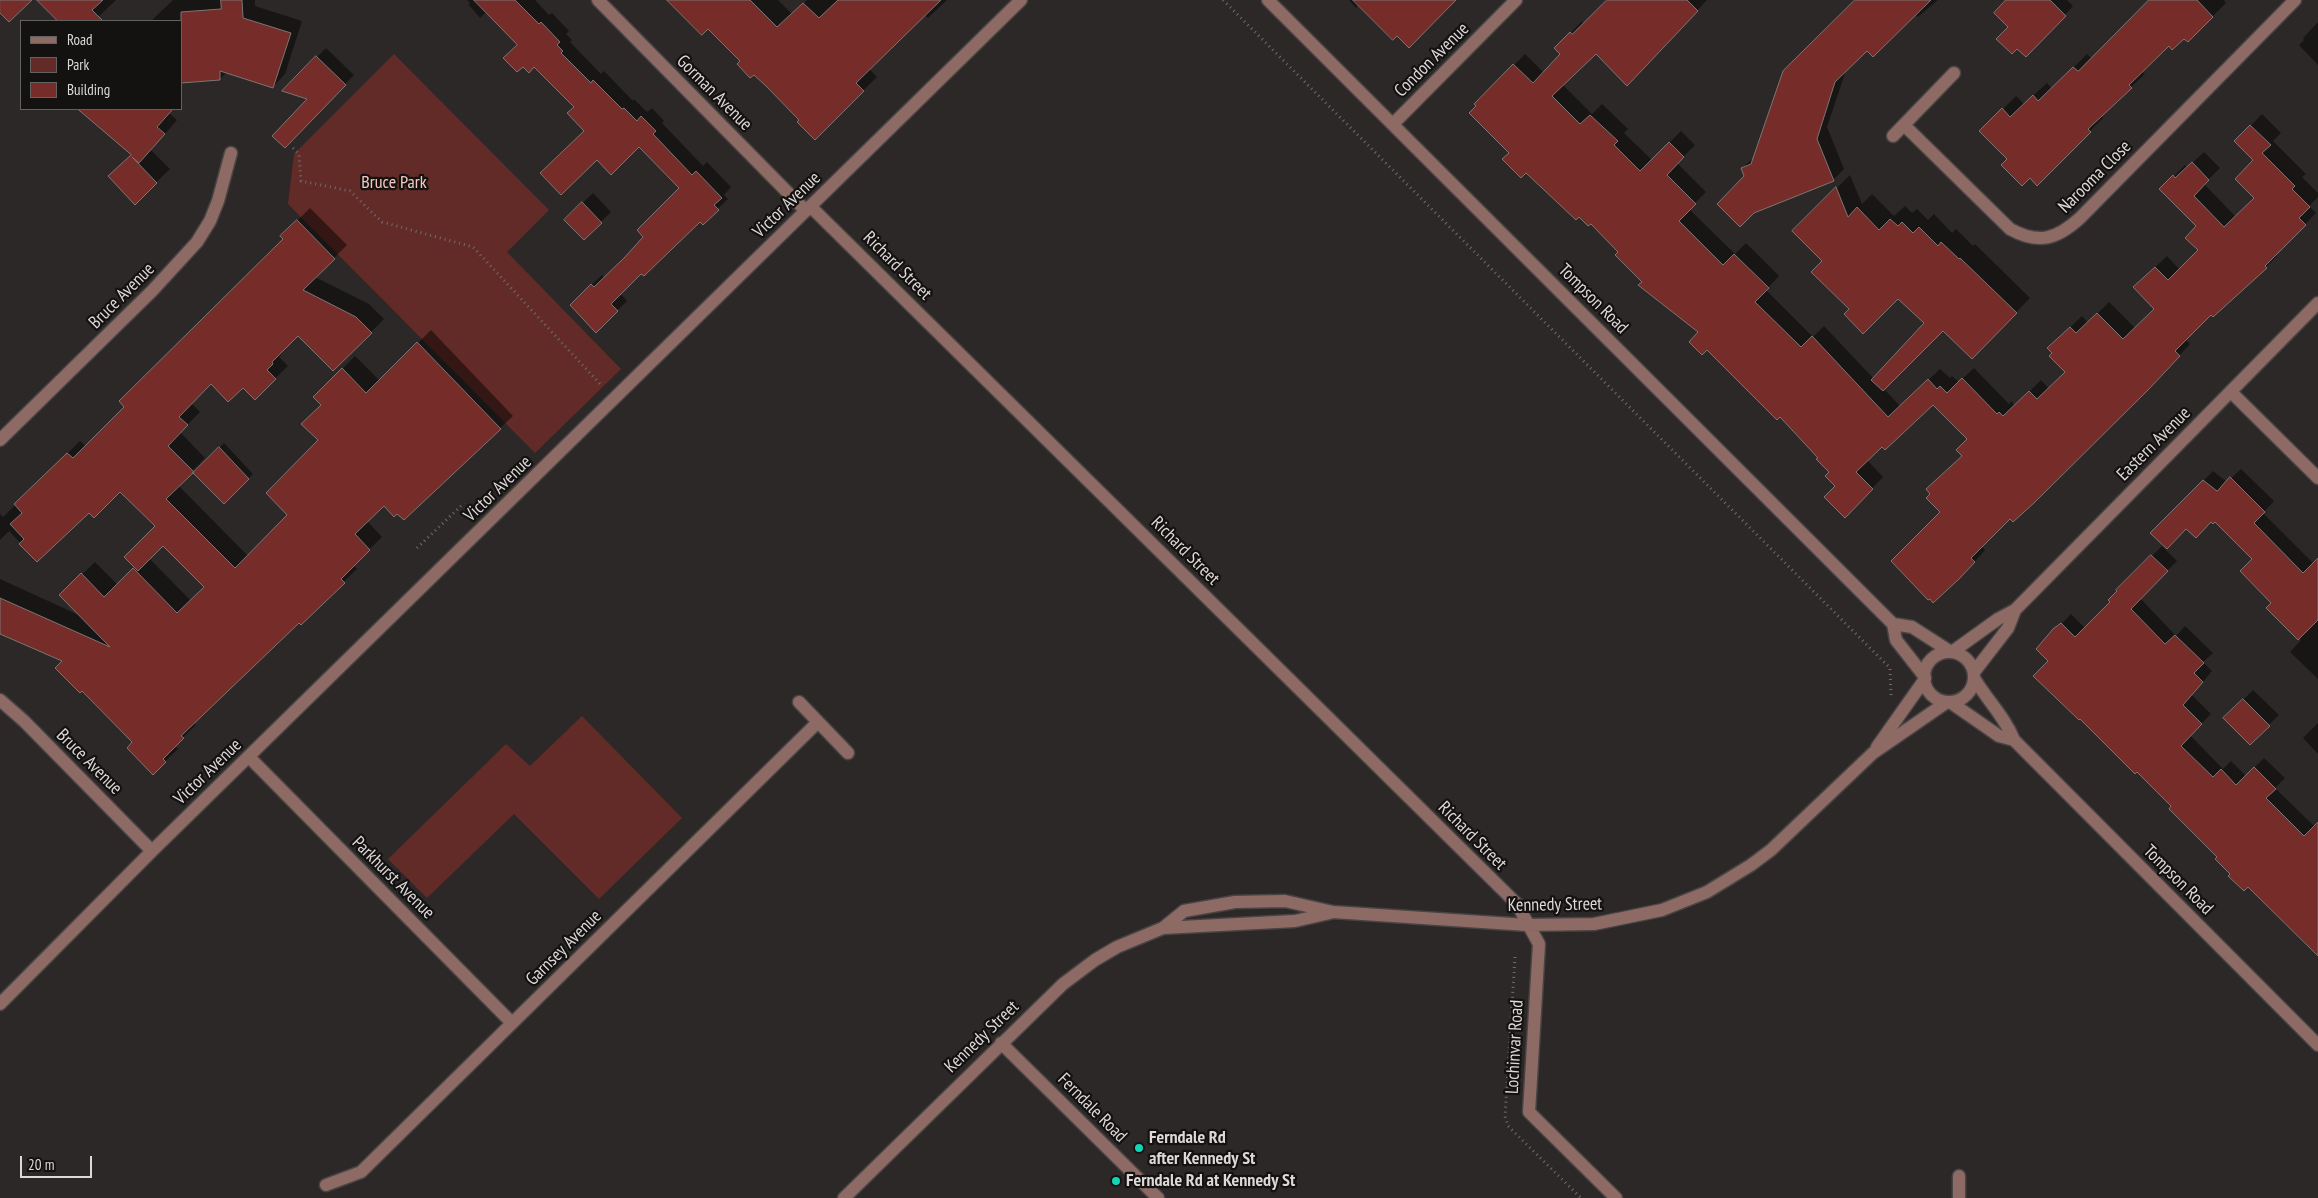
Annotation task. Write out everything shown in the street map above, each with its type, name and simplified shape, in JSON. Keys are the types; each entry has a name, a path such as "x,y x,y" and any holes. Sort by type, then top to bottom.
{"street":[{"name":"Gorman Avenue","path":"598,0 808,209"},
{"name":"Victor Avenue","path":"0,1004 152,851 1020,0"},
{"name":"Tompson Road","path":"1268,0 1894,624 1912,627 1952,652"},
{"name":"Condon Avenue","path":"1393,124 1516,0"},
{"name":"Narooma Close","path":"1904,125 2010,229 2023,236 2037,239 2053,237 2068,229 2080,218 2295,0"},
{"path":"1893,136 1954,73"},
{"name":"Bruce Avenue","path":"0,440 152,292 197,242 210,221 218,201 231,152"},
{"name":"Richard Street","path":"808,209 1517,904 1527,925"},
{"name":"Eastern Avenue","path":"1952,652 1998,619 2015,610 2318,303"},
{"path":"2230,392 2318,478"},
{"name":"Eastern Avenue","path":"1974,675 2008,628 2015,610"},
{"name":"Tompson Road","path":"1894,624 1896,640 1925,678"},
{"path":"1952,652 1964,657 1974,675 1972,687 1967,695 1959,700 1949,702 1932,695 1925,678 1929,662 1939,654 1952,652"},
{"name":"Tompson Road","path":"1974,675 1982,692 2008,724 2014,740 2318,1044"},
{"name":"Kennedy Street","path":"1873,753 1925,678"},
{"name":"Bruce Avenue","path":"0,700 24,720 152,851"},
{"path":"799,702 848,753"},
{"name":"Kennedy Street","path":"844,1198 1063,984 1095,960 1125,944 1163,928 1184,911 1235,902 1285,901 1333,912 1527,925 1572,926 1617,921 1662,910 1707,892 1737,874 1770,850 1873,753 1949,702"},
{"name":"Tompson Road","path":"1949,702 1999,736 2014,740"},
{"name":"Garnsey Avenue","path":"326,1184 361,1172 818,722"},
{"name":"Parkhurst Avenue","path":"249,757 512,1023"},
{"name":"Kennedy Street","path":"1163,928 1295,921 1333,912"},
{"name":"Lochinvar Road","path":"1527,925 1539,944 1529,1112 1616,1198"},
{"name":"Ferndale Road","path":"1001,1043 1158,1198"},
{"path":"1959,1176 1959,1198"}],"path":[{"path":"1224,0 1890,668 1890,694 1904,708"},
{"path":"293,148 300,154 301,181 350,191 382,222 473,247 614,399"},
{"path":"417,548 464,503"}],"green space":[{"name":"Bruce Park","path":"394,54 549,210 507,252 621,369 535,453 288,204 294,154"},
{"path":"582,716 682,818 599,899 514,814 427,898 388,859 506,744 530,766"}],"building":[{"path":"0,0 32,0 9,22 0,13"},
{"path":"37,0 103,0 92,10 102,20 57,20"},
{"path":"221,0 242,0 243,18 291,33 273,88 220,71 220,80 182,83 181,12 221,9"},
{"path":"474,0 515,0 539,24 541,22 560,42 557,45 563,51 561,53 591,83 593,80 637,121 641,116 656,131 653,134 692,175 696,171 722,198 714,205 719,210 703,225 700,222 644,276 641,274 611,304 618,311 596,333 570,305 591,284 594,287 625,257 643,237 637,230 679,188 639,147 611,175 597,160 561,195 540,173 584,131 567,113 574,107 534,67 529,73 523,67 517,72 503,58 517,45"},
{"path":"667,0 750,0 777,27 803,3 819,18 838,0 941,0 856,83 864,91 815,140 797,122 799,120 766,86 754,75 750,78 737,64 740,61 708,29 702,35"},
{"path":"1353,0 1456,0 1409,48 1397,36 1393,40"},
{"path":"1607,0 1687,0 1698,11 1627,86 1596,54 1552,96 1580,124 1590,115 1618,141 1614,145 1640,171 1669,142 1684,157 1667,175 1696,204 1679,221 1723,265 1734,254 1769,288 1755,302 1801,347 1812,336 1888,417 1928,379 1937,389 1940,386 1947,393 1962,378 1997,414 1999,412 2003,416 2029,391 2037,399 2065,372 2049,356 2052,353 2047,348 2070,327 2076,333 2097,313 2123,339 2154,309 2133,287 2155,267 2168,280 2198,250 2185,238 2196,226 2159,189 2173,175 2175,178 2192,162 2209,180 2194,196 2224,227 2254,198 2235,179 2253,160 2234,141 2250,125 2271,145 2262,153 2295,186 2292,189 2310,207 2299,218 2306,225 2265,266 2267,268 2213,317 2211,315 2175,351 2180,356 2149,389 2035,502 2013,522 2010,519 1971,558 1975,562 1933,603 1891,561 1940,512 1926,498 1930,494 1926,489 1962,456 1956,450 1967,439 1933,405 1885,450 1882,447 1856,472 1873,489 1845,518 1824,497 1835,486 1825,476 1829,472 1780,417 1777,420 1707,350 1702,355 1689,342 1698,332 1638,285 1642,282 1615,255 1618,252 1591,224 1588,226 1579,217 1576,220 1526,173 1521,178 1502,159 1509,153 1469,113 1476,106 1474,104 1513,64 1533,83 1560,54 1554,48 1570,32 1572,34"},
{"path":"1855,0 1931,0 1873,57 1867,51 1835,82 1817,139 1834,181 1754,213 1740,227 1717,204 1744,176 1741,168 1751,164 1783,71"},
{"path":"2006,0 2050,0 2066,16 2026,57 2017,49 2012,54 1996,39 2008,27 1994,13"},
{"path":"2149,0 2197,0 2213,17 2188,42 2184,39 2172,50 2169,46 2129,85 2132,88 2088,129 2091,132 2037,186 2030,178 2022,186 2001,165 2007,159 1979,131 2002,108 2010,117 2033,95 2038,101 2073,67 2078,71"},
{"path":"316,56 346,85 285,148 272,136 307,99 282,91"},
{"path":"79,110 172,110 157,127 165,134 139,163 132,157 157,183 135,205 108,176 131,155"},
{"path":"1836,187 1848,217 1857,207 1879,230 1890,219 1898,226 1902,222 1913,233 1919,227 1938,246 1941,242 1960,258 2017,313 1972,359 1943,331 1883,391 1871,380 1924,323 1898,299 1863,334 1844,314 1849,309 1811,272 1822,261 1792,231"},
{"path":"582,202 602,223 584,240 564,220"},
{"path":"297,220 335,259 303,290 356,317 372,333 333,371 298,336 272,362 273,364 267,370 276,379 255,400 243,388 228,402 211,384 179,417 188,425 168,446 194,472 166,499 235,568 287,515 266,493 318,440 301,424 321,405 313,397 342,368 366,393 417,342 501,429 404,520 397,514 394,517 384,506 355,534 370,550 341,579 345,583 301,625 299,623 181,736 184,738 163,759 166,762 153,775 127,748 132,742 82,691 80,693 55,668 62,661 0,634 0,598 110,647 59,595 81,573 104,597 133,568 177,613 204,587 163,546 138,571 124,557 155,526 120,492 94,518 89,513 37,562 19,544 24,539 10,524 22,513 14,504 67,453 73,458 124,407 119,401 283,239 280,236"},
{"path":"219,447 249,479 224,504 193,473"},
{"path":"2230,477 2265,512 2254,523 2303,573 2318,558 2318,620 2298,640 2266,608 2271,603 2240,571 2252,559 2215,522 2213,524 2211,522 2196,538 2186,529 2167,549 2150,533 2203,480 2217,491"},
{"path":"2151,555 2168,571 2131,609 2165,644 2175,635 2204,663 2194,673 2203,682 2183,705 2202,724 2181,746 2213,777 2221,769 2236,785 2254,767 2276,789 2266,798 2304,836 2318,822 2318,956 2248,887 2244,891 2228,876 2230,874 2215,859 2217,857 2169,809 2171,806 2033,676 2048,661 2036,649 2053,629 2061,623 2075,637 2110,602 2108,600 2116,590"},
{"path":"2243,699 2270,726 2250,745 2223,718"}],"place":[{"name":"Ferndale Rd after Kennedy St","path":"1139,1148"},
{"name":"Ferndale Rd at Kennedy St","path":"1116,1181"}]}
